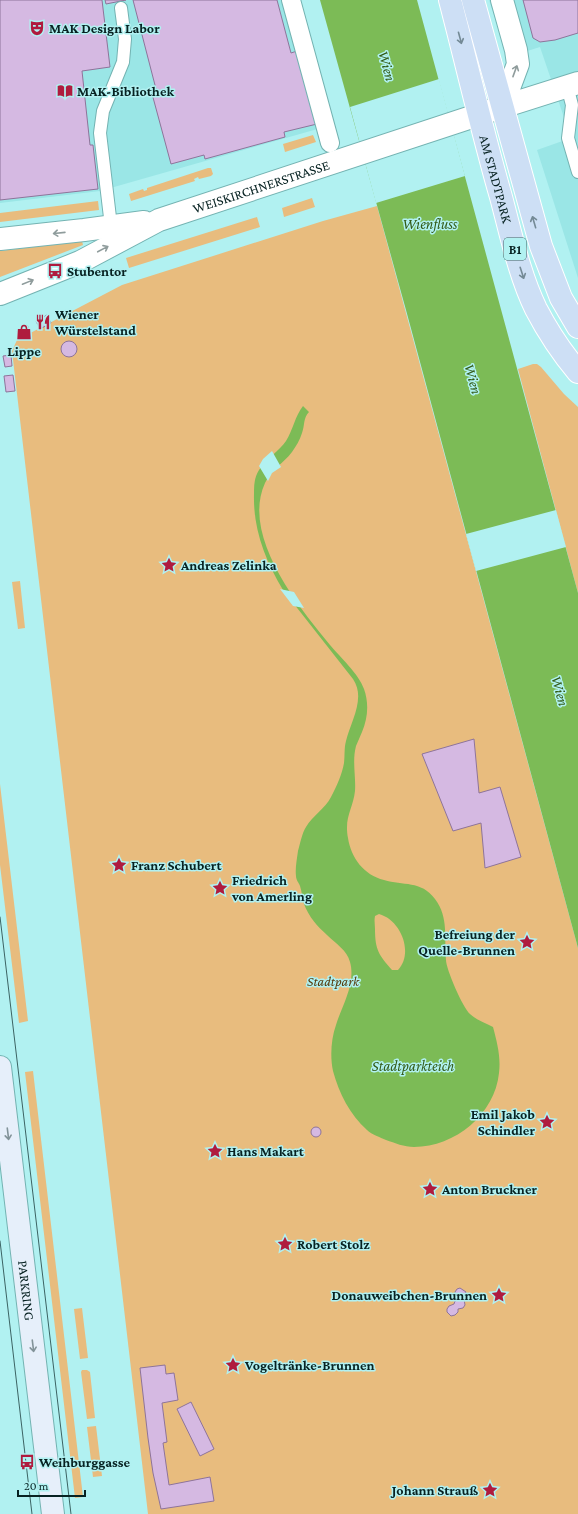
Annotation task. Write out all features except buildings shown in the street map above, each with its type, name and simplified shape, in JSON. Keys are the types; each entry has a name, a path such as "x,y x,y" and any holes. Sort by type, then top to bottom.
{"main road":[{"name":"B1","path":"450,0 479,114"},
{"name":"B1","path":"473,0 502,108"},
{"name":"AM STADTPARK","path":"502,108 541,246 561,298 578,327"},
{"name":"AM STADTPARK","path":"479,114 490,160 527,288 548,330 561,351 578,372"},
{"name":"PARKRING","path":"0,1067 53,1514"}],"street":[{"path":"291,0 330,143"},
{"path":"502,0 516,50 518,64 502,108"},
{"name":"WEISKIRCHNERSTRASSE","path":"0,294 80,262 159,220 363,154 479,114 573,85"},
{"name":"WEISKIRCHNERSTRASSE","path":"0,239 159,220"}],"lane":[{"path":"111,226 100,133 103,111 123,62 125,39 121,8"},
{"path":"573,85 568,138 578,172"}],"shaded area":[{"path":"0,0 284,0 321,128 100,191 0,203"},
{"path":"489,0 578,0 578,278 537,150 571,138 540,47 508,57"}],"green space":[{"path":"313,135 316,142 285,152 283,144"},
{"path":"211,168 213,174 211,176 199,179 198,177 194,179 195,181 131,201 129,194 143,189 144,191 147,190 147,188"},
{"path":"312,198 315,207 284,217 282,208"},
{"path":"98,201 99,210 0,222 0,213"},
{"name":"Stadtpark","path":"377,206 578,948 578,1514 148,1514 12,351 17,340 122,285 323,221"},
{"path":"257,217 260,227 129,268 126,258"},
{"path":"82,241 83,245 0,277 0,251"},
{"path":"537,364 541,367 564,394 578,407 578,593 518,369"},
{"path":"20,581 25,628 18,629 12,582"},
{"path":"0,784 28,1021 19,1023 0,865"},
{"path":"33,1071 83,1497 75,1498 25,1072"},
{"path":"82,1308 88,1358 80,1359 74,1309"},
{"path":"82,1370 87,1370 90,1372 95,1418 87,1419"},
{"path":"96,1426 102,1476 93,1477 87,1427"}],"water":[{"name":"Wienfluss","path":"320,0 417,0 578,593 578,948 406,310"},
{"name":"Stadtparkteich","path":"303,406 309,412 304,422 299,441 289,456 274,470 265,483 260,504 261,525 267,547 276,569 289,591 317,629 358,677 366,694 367,716 356,746 354,763 355,791 347,824 348,838 352,852 360,865 377,878 391,882 418,886 430,893 435,899 444,921 446,960 455,988 470,1014 478,1020 493,1027 498,1050 499,1073 496,1088 490,1102 470,1125 458,1134 429,1146 414,1147 400,1145 371,1133 355,1118 338,1087 333,1071 333,1036 350,986 350,962 344,951 320,928 311,917 304,904 300,886 296,877 298,851 303,832 312,819 326,805 341,776 344,763 345,744 358,702 357,686 353,679 283,590 266,556 258,532 254,507 254,488 256,476 262,466 286,441","holes":["379,914 387,917 399,930 405,946 403,963 398,970 392,970 384,960 377,947 375,916"]}],"pier":[{"path":"439,79 465,176 376,203 350,107"},
{"path":"272,451 281,467 272,473 268,481 259,466 263,459"},
{"path":"556,510 566,547 476,571 466,534"},
{"path":"280,589 294,592 304,608 293,606"}],"tram line":[{"path":"0,917 71,1514"},
{"path":"0,1241 32,1514"}],"place":[{"name":"MAK Design Labor","path":"37,28"},
{"name":"MAK-Bibliothek","path":"65,91"},
{"name":"Stubentor","path":"55,271"},
{"name":"Wiener Würstelstand","path":"43,322"},
{"name":"Lippe","path":"24,332"},
{"name":"Andreas Zelinka","path":"169,565"},
{"name":"Franz Schubert","path":"119,865"},
{"name":"Friedrich von Amerling","path":"220,888"},
{"name":"Befreiung der Quelle-Brunnen","path":"527,942"},
{"name":"Emil Jakob Schindler","path":"547,1122"},
{"name":"Hans Makart","path":"215,1151"},
{"name":"Anton Bruckner","path":"430,1189"},
{"name":"Robert Stolz","path":"285,1244"},
{"name":"Donauweibchen-Brunnen","path":"499,1295"},
{"name":"Vogeltränke-Brunnen","path":"233,1365"},
{"name":"Weihburggasse","path":"27,1462"},
{"name":"Johann Strauß","path":"490,1490"}],"water label":[{"name":"Wien","path":"387,66"},
{"name":"Wien","path":"473,379"},
{"name":"Wien","path":"560,691"}]}
